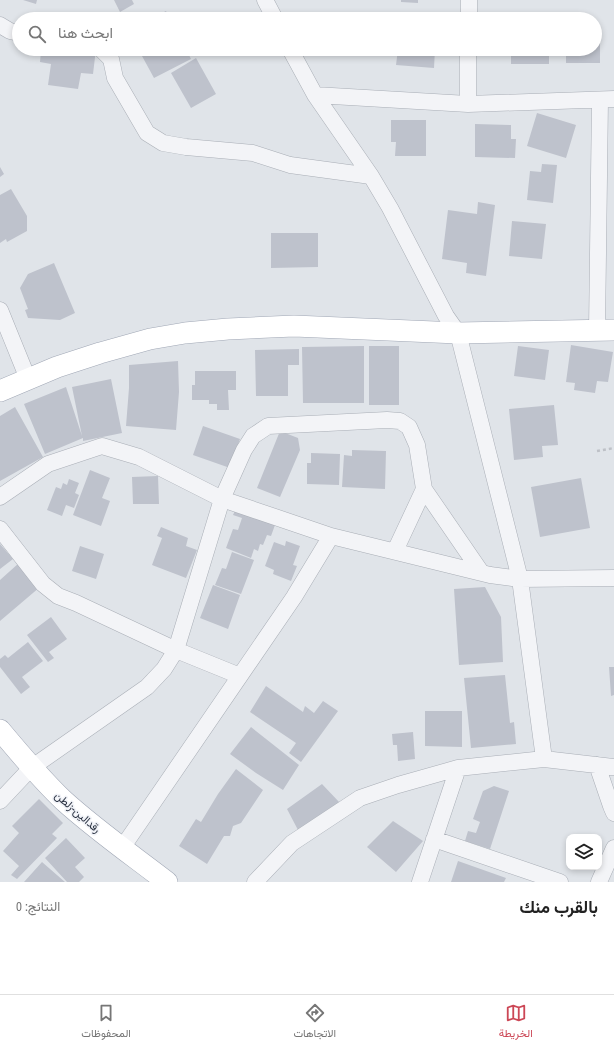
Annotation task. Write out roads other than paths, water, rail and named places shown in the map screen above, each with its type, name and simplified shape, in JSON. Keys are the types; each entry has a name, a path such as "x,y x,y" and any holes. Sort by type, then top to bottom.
{"main road":[{"path":"0,390 57,367 100,353 150,340 185,333 228,329 294,326 458,333 606,330"},
{"name":"رقدالين-زلطن","path":"0,730 31,768 68,804 94,827 167,882"}],"street":[{"path":"265,0 271,12"},
{"path":"469,0 469,12"},
{"path":"0,25 12,31"},
{"path":"108,56 111,59 115,78 148,133 163,143 186,147 253,153 290,165 371,176"},
{"path":"294,56 315,95 371,176 390,208 446,316 458,333 520,579 544,759"},
{"path":"468,56 468,104"},
{"path":"315,95 468,104 607,100 606,330"},
{"path":"0,310 28,379"},
{"path":"0,800 31,768 147,687 164,669 176,650 222,499 244,450 253,436 268,426 387,420 400,421 409,426 417,445 424,489 481,572"},
{"path":"0,497 48,464 102,446 138,457 222,499 330,536 481,572 520,579 614,578"},
{"path":"395,551 424,489"},
{"path":"0,529 43,584 58,596 176,650 240,676"},
{"path":"122,848 294,597 330,536"},
{"path":"255,882 292,843 360,798 398,785 458,768 544,759 614,767"},
{"path":"597,764 614,813"},
{"path":"420,882 458,768"},
{"path":"434,839 560,882"},
{"path":"599,882 614,848"}]}
